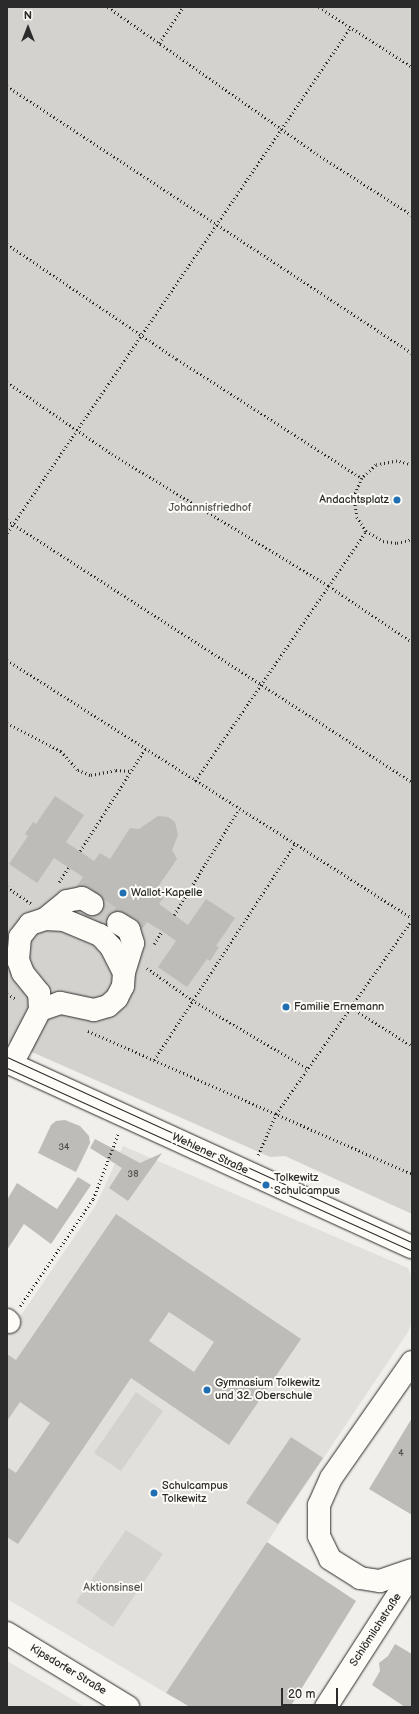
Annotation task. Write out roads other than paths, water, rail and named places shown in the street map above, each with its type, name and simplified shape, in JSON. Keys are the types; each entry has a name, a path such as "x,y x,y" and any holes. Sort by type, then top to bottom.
{"main road":[{"path":"45,919 67,900 82,898 92,904"},
{"path":"10,1063 40,1010 39,993 23,973 18,950 20,937 30,924 45,919 64,920 100,935 132,968"},
{"path":"40,1010 60,1003 94,1010 108,1006 118,998 132,968 133,943 129,930 118,922"},
{"name":"Wehlener Straße","path":"10,1063 250,1172 409,1248"},
{"path":"412,1362 331,1478 319,1506 319,1536 330,1559 360,1578 380,1581 412,1570"},
{"name":"Schlömilchstraße","path":"326,1707 412,1574"},
{"name":"Kipsdorfer Straße","path":"7,1633 128,1707"}],"tunnel":[{"path":"92,904 118,923"}],"tram line":[{"path":"7,1057 412,1242"},
{"path":"7,1068 412,1251"}],"place":[{"name":"Andachtsplatz","path":"397,500"},
{"name":"Wallot-Kapelle","path":"123,893"},
{"name":"Familie Ernemann","path":"286,1007"},
{"name":"Tolkewitz Schulcampus","path":"266,1185"},
{"name":"Gymnasium Tolkewitz und 32. Oberschule","path":"207,1390"},
{"name":"Schulcampus Tolkewitz","path":"154,1493"}],"park label":[{"name":"Johannisfriedhof","path":"210,508"},
{"name":"Aktionsinsel","path":"113,1588"}]}
